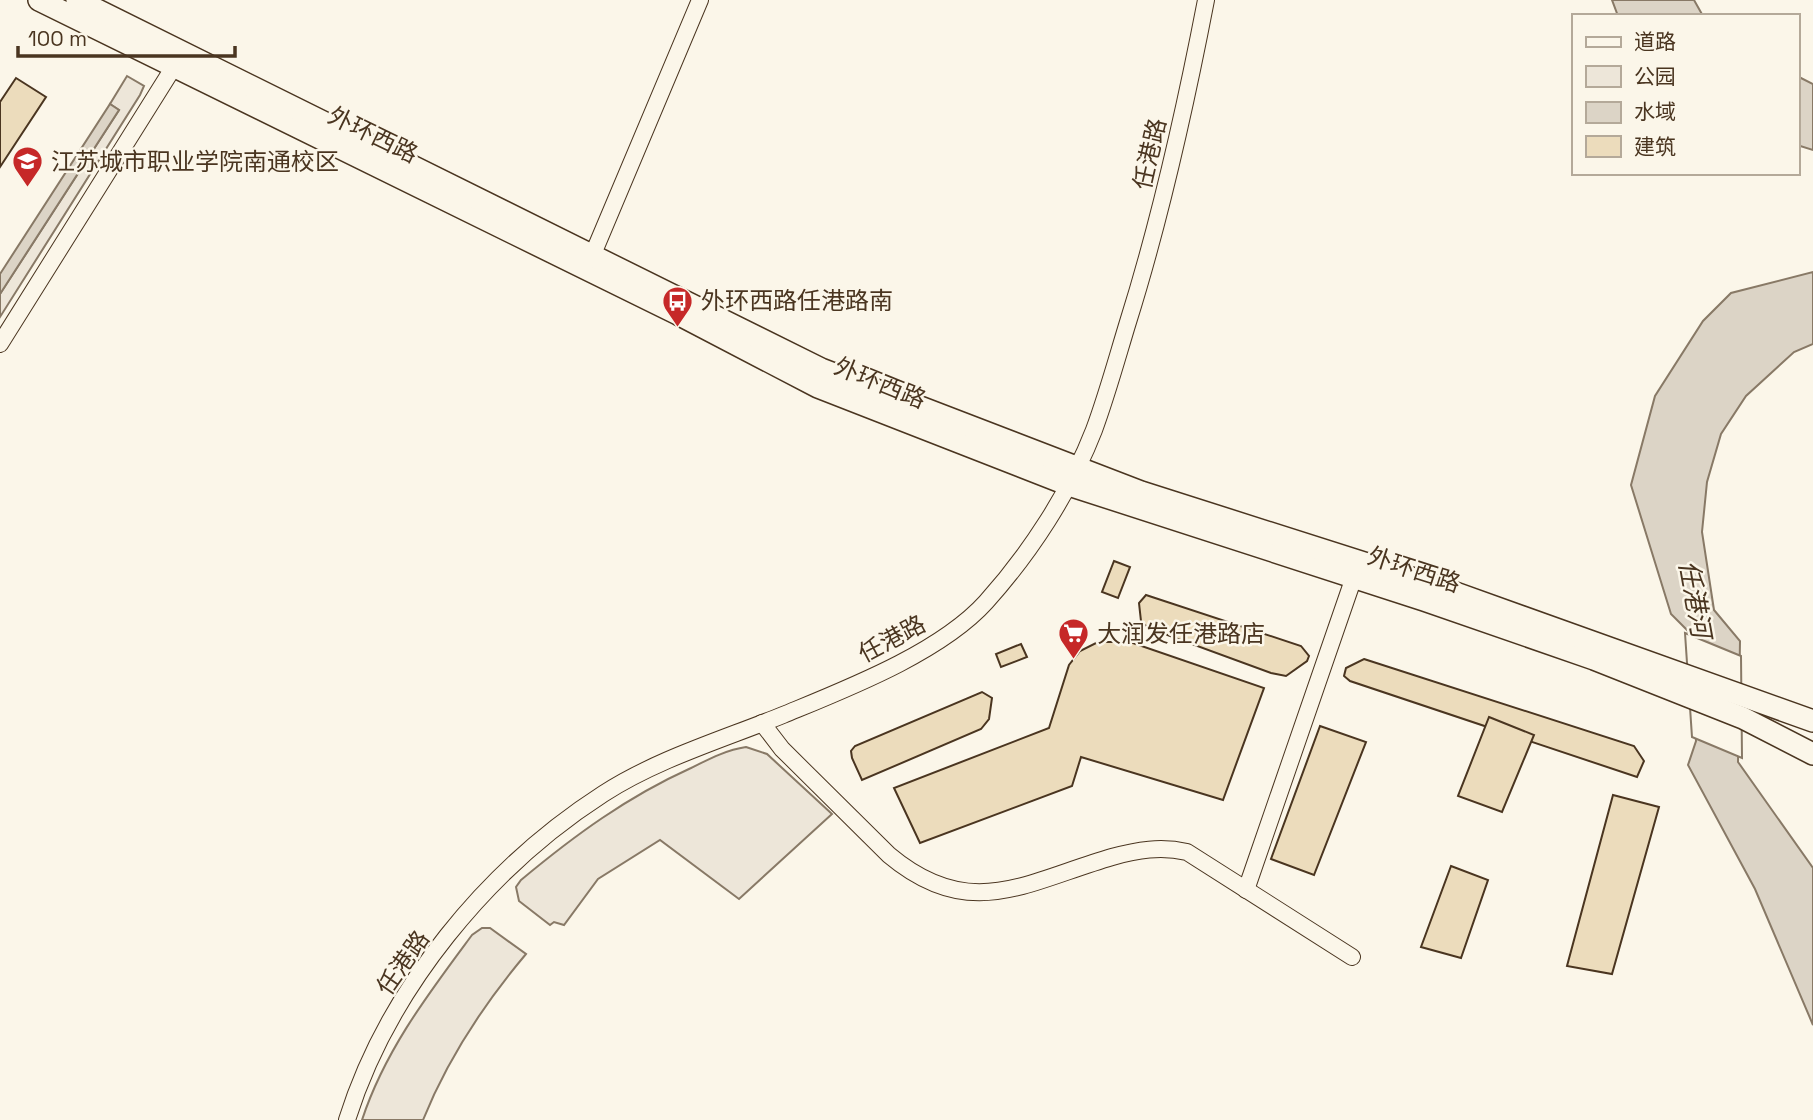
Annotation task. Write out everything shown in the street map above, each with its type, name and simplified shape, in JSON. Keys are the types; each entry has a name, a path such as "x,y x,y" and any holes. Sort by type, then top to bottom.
{"main road":[{"name":"外环西路","path":"39,0 179,59 593,254 821,369 1073,476 1141,492 1433,585 1743,708 1813,732"},
{"name":"外环西路","path":"76,0 179,59 818,387 1354,578 1672,680"},
{"name":"外环西路","path":"1743,708 1813,721"},
{"name":"外环西路","path":"1743,708 1813,740"},
{"name":"外环西路","path":"1743,708 1813,754"}],"street":[{"path":"593,254 700,0"},
{"name":"任港路","path":"347,1120 377,1042 413,984 458,925 511,866 606,792 649,770 839,692 937,643 984,605 1014,568 1073,476 1094,428 1149,255 1206,0"},
{"path":"0,344 179,59"},
{"path":"1247,890 1354,578"},
{"path":"762,723 782,750 889,855 913,873 939,886 986,894 1009,890 1130,853 1169,848 1187,852 1352,957"}],"green space":[{"path":"127,76 144,86 140,95 0,317 0,294 119,110 110,104"},
{"path":"746,747 767,754 832,814 739,899 660,840 598,879 564,925 554,922 550,925 519,901 516,887 521,880 602,818 668,779 718,755"},
{"path":"482,928 490,928 526,954 468,1033 423,1120 362,1120 383,1070 410,1023 472,935"}],"water":[{"path":"1612,0 1694,0 1702,14 1617,14"},
{"path":"1799,77 1813,84 1813,150 1799,146"},
{"path":"110,104 119,110 0,294 0,274"},
{"name":"任港河","path":"1813,272 1813,344 1794,352 1746,396 1721,434 1707,482 1702,532 1714,610 1740,641 1738,762 1813,868 1813,1025 1755,889 1688,765 1696,741 1688,631 1671,614 1631,485 1655,396 1703,321 1731,293"}],"pier":[{"path":"1685,633 1741,656 1742,758 1692,737"}],"building":[{"path":"16,78 46,97 0,167 0,102"},
{"path":"1114,561 1130,567 1118,598 1102,592"},
{"path":"1146,595 1301,646 1309,656 1307,661 1286,676 1148,628 1141,621 1139,603"},
{"path":"1098,642 1130,642 1264,688 1223,800 1081,757 1072,786 920,843 894,788 1049,728 1069,665 1080,651"},
{"path":"1021,644 1027,657 1001,667 996,654"},
{"path":"1364,659 1634,746 1644,761 1637,777 1350,681 1344,676 1346,668"},
{"path":"982,692 992,698 989,719 981,729 862,780 852,758 851,751 855,746"},
{"path":"1489,717 1534,735 1502,812 1458,796"},
{"path":"1320,726 1366,742 1314,875 1271,859"},
{"path":"1613,795 1659,807 1612,974 1567,966"},
{"path":"1451,866 1488,880 1461,958 1421,947"}],"place":[{"name":"江苏城市职业学院南通校区","path":"28,189"},
{"name":"外环西路任港路南","path":"678,328"},
{"name":"大润发任港路店","path":"1074,661"}]}
